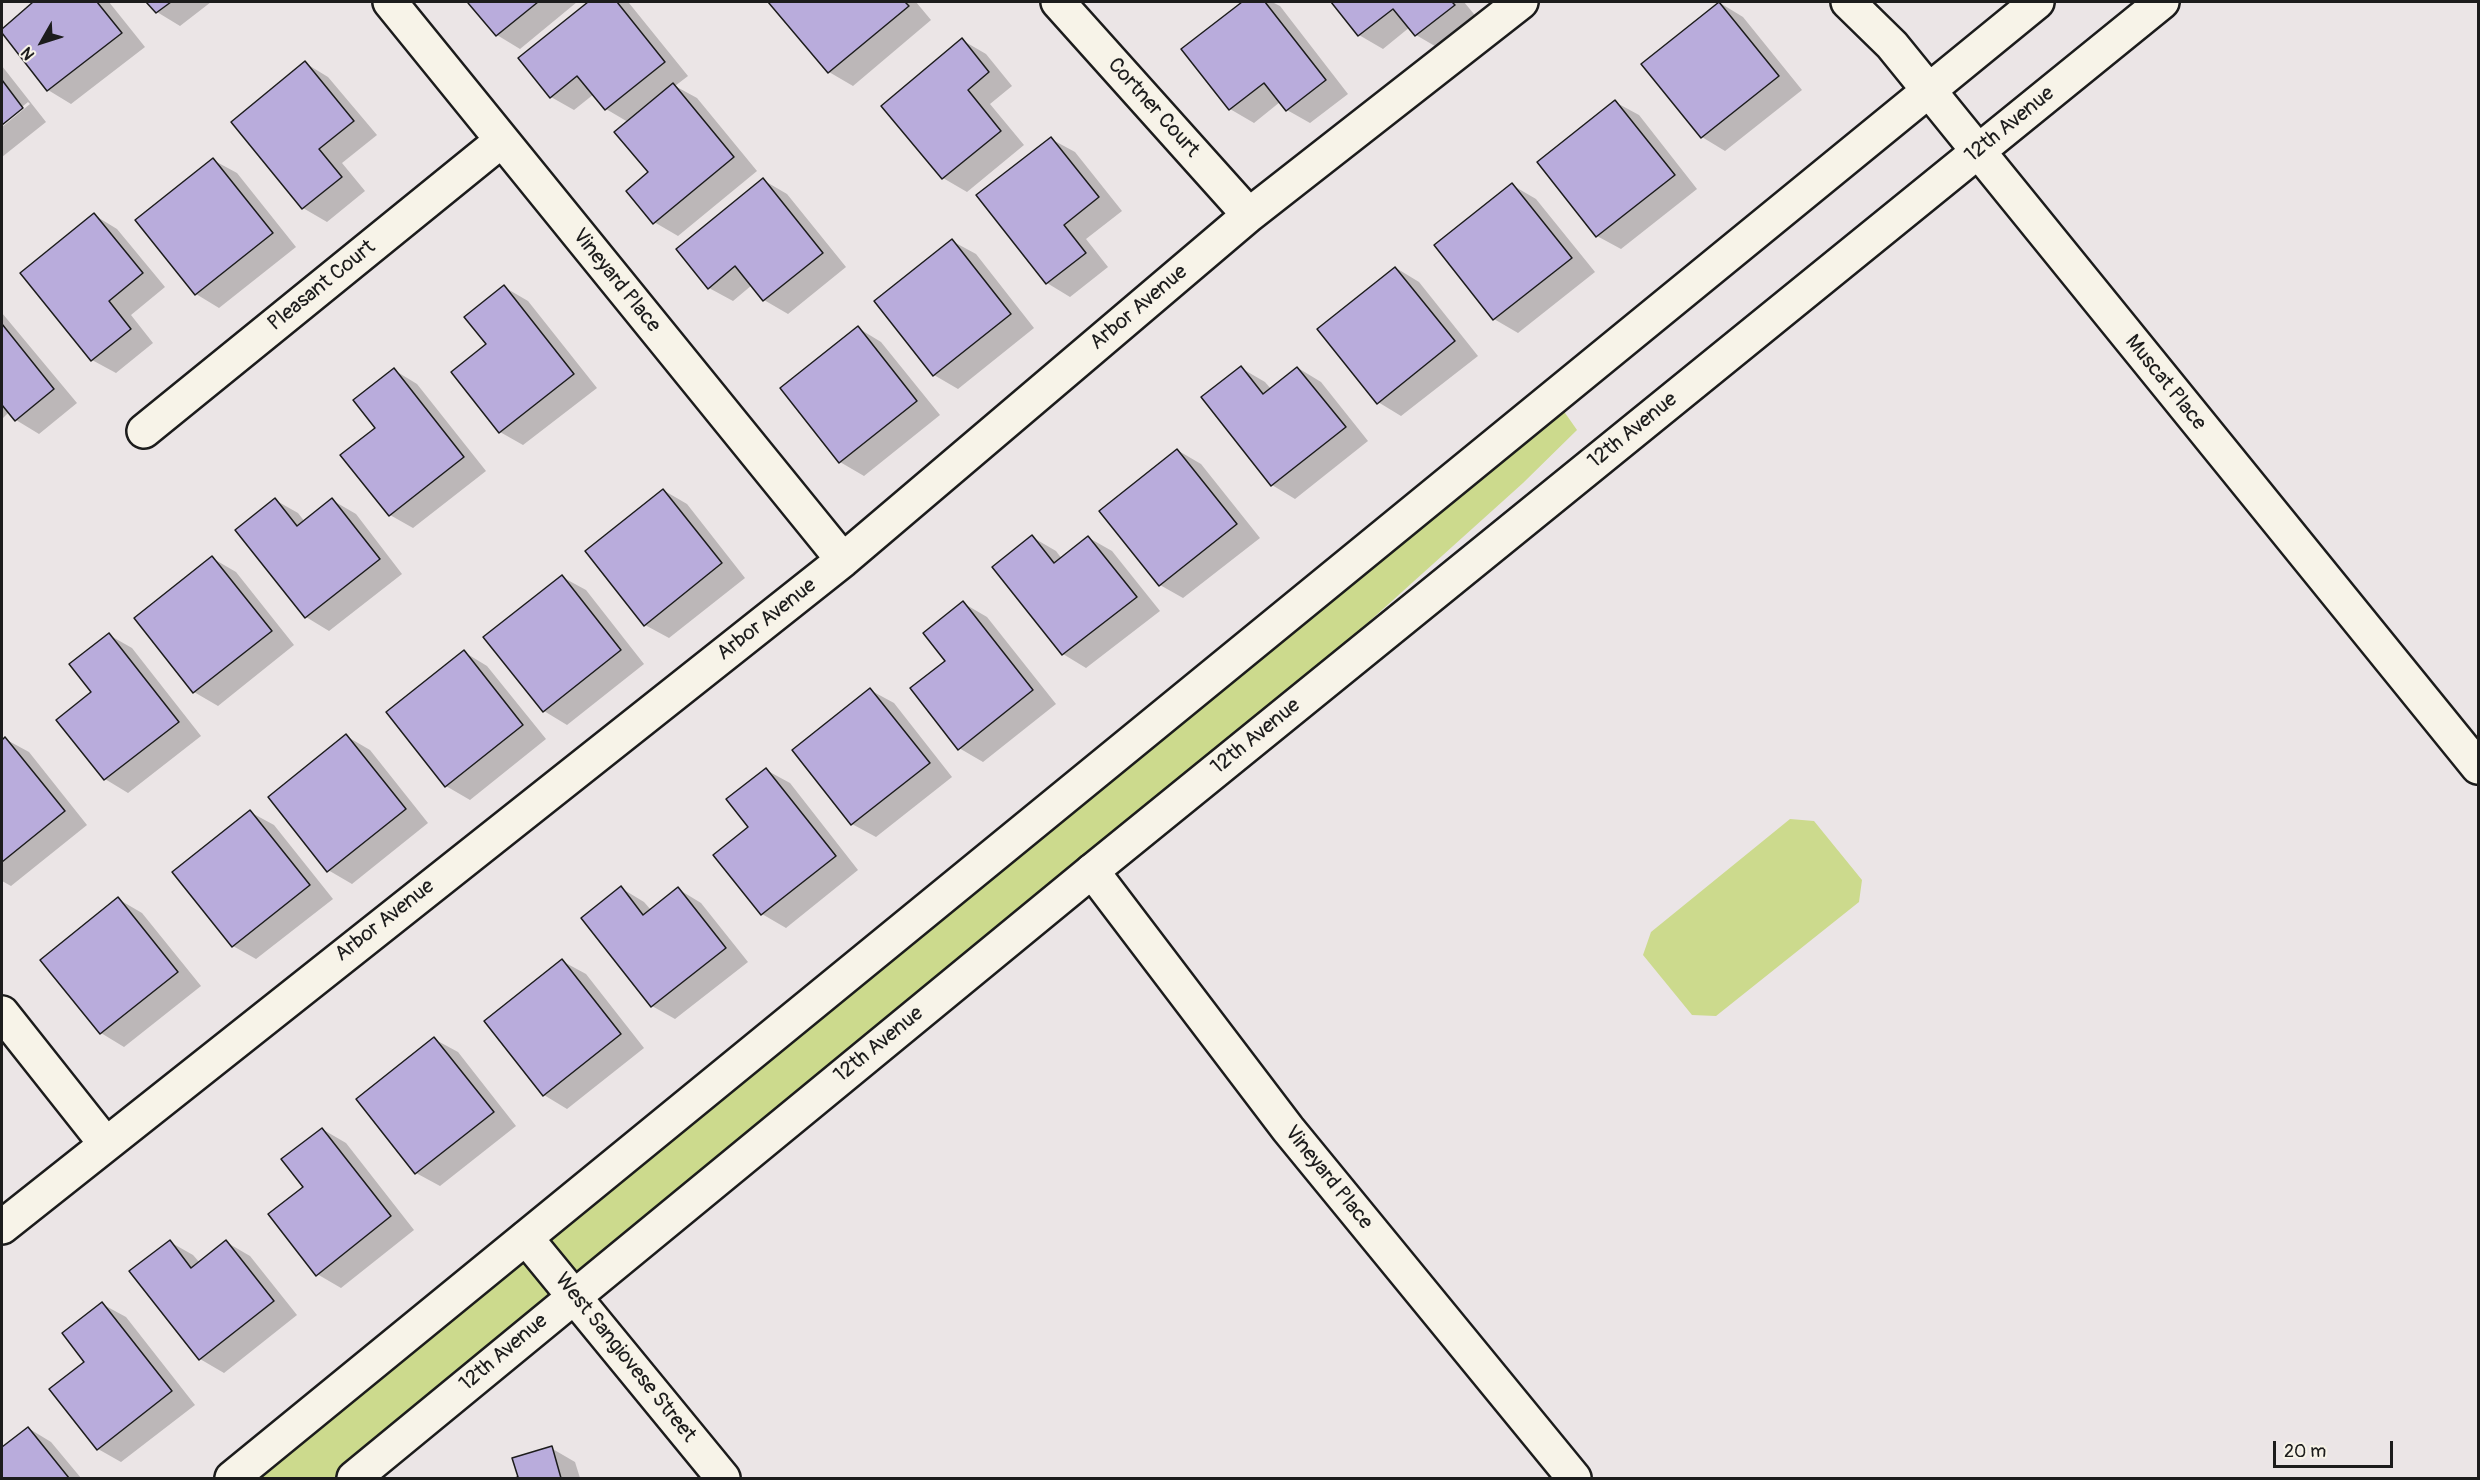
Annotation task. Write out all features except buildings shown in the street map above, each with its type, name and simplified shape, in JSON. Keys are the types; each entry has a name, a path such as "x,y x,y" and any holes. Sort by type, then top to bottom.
{"street":[{"name":"Vineyard Place","path":"390,2 843,560"},
{"name":"Cortner Court","path":"1058,2 1248,214"},
{"name":"Arbor Avenue","path":"2,1227 105,1143 843,560 1248,214 1521,2"},
{"name":"Muscat Place","path":"1848,2 1892,45 2478,767"},
{"path":"232,1479 2037,2"},
{"name":"12th Avenue","path":"354,1479 573,1295 1092,871 2162,2"},
{"name":"Pleasant Court","path":"144,431 501,141"},
{"name":"Vineyard Place","path":"1092,871 1288,1129 1574,1479"},
{"path":"2,1013 105,1143"},
{"name":"West Sangiovese Street","path":"526,1238 723,1479"}],"green space":[{"path":"1563,410 1577,430 1523,483 1092,871 354,1478 232,1478"},
{"path":"1790,819 1814,821 1862,880 1859,902 1716,1016 1692,1015 1643,955 1651,932"}]}
